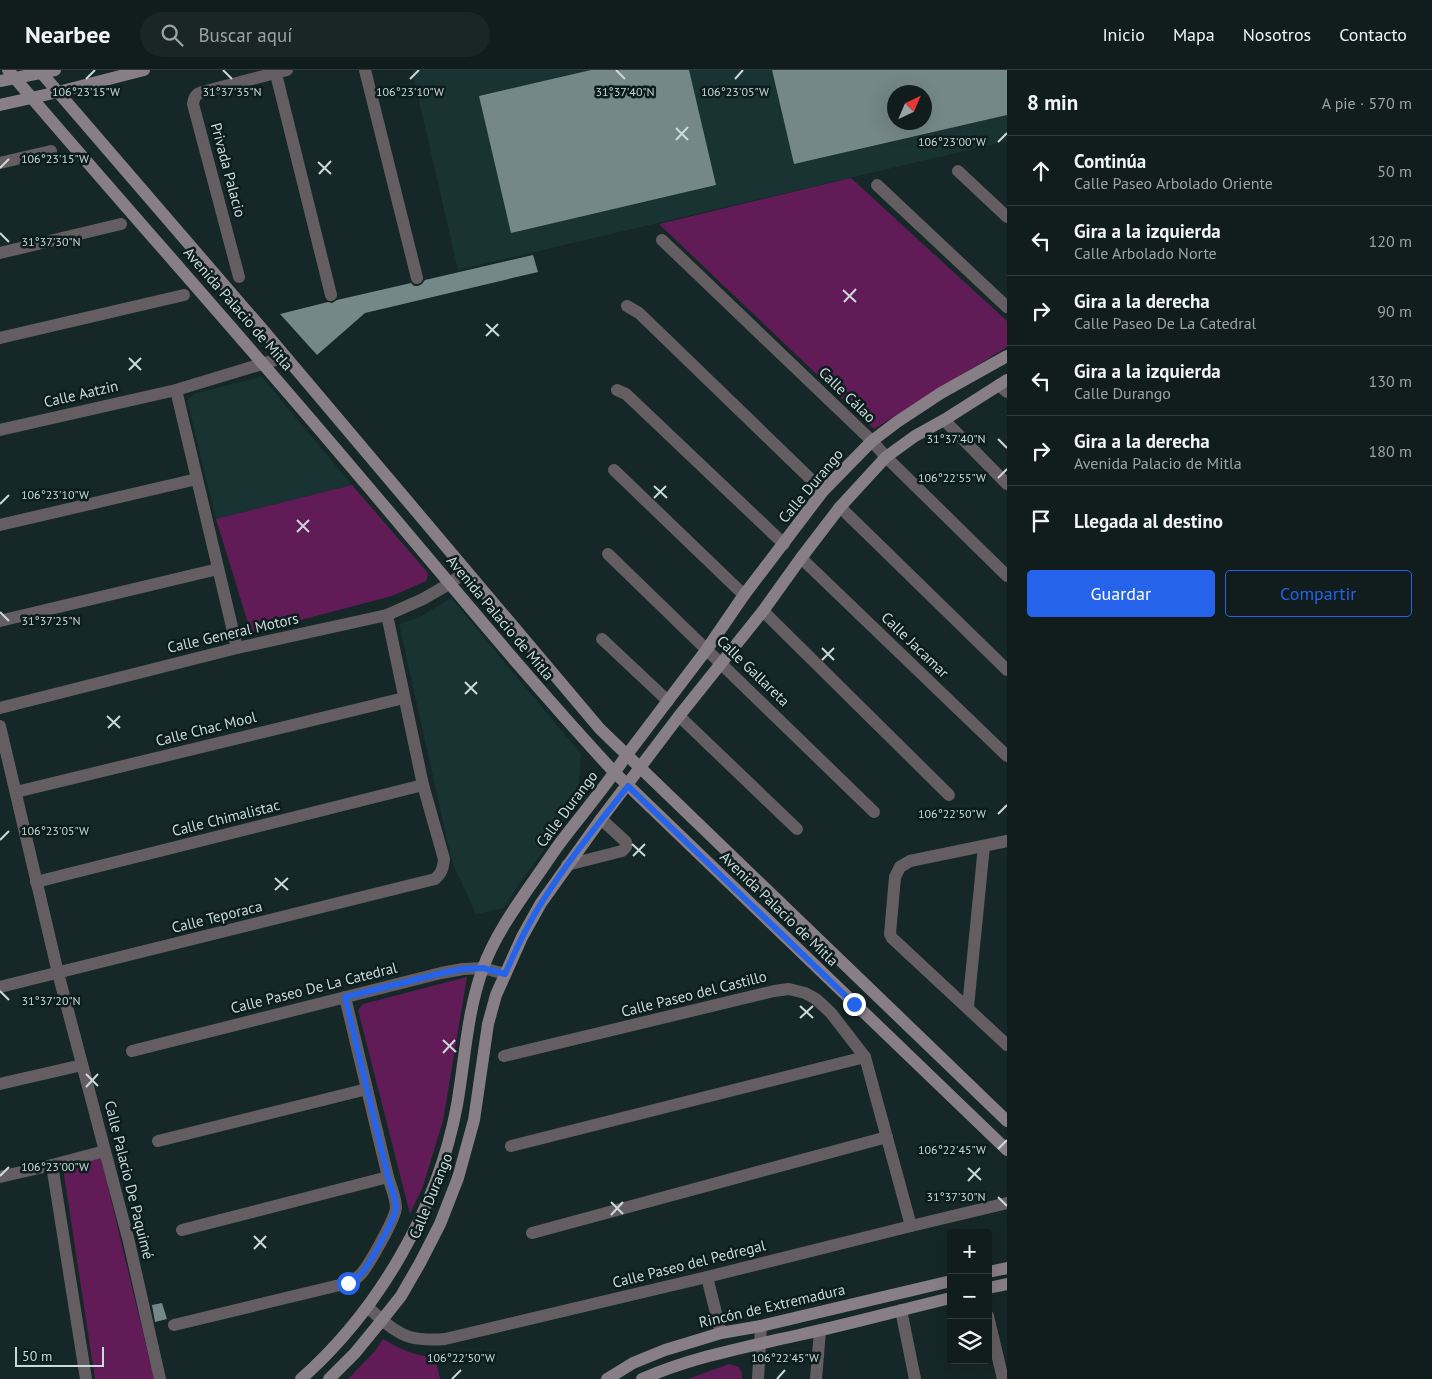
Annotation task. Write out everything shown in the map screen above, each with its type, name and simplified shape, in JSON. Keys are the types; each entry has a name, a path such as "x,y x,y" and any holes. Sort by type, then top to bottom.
{"main road":[{"path":"0,81 12,74 55,70"},
{"path":"0,105 144,70"},
{"name":"Avenida Palacio de Mitla","path":"41,72 285,357 579,706 626,756 641,768 1007,1122"},
{"name":"Avenida Palacio de Mitla","path":"12,74 263,363 507,653 615,773 1007,1150"},
{"name":"Calle Durango","path":"301,1379 368,1307 406,1246 429,1199 447,1151 457,1104 473,1001 483,968 499,933 523,896 559,844 615,773 744,595 823,491 872,441 897,422 940,393 1007,356"},
{"name":"Calle Durango","path":"329,1379 355,1353 401,1296 440,1224 466,1154 474,1120 488,1024 496,995 522,937 542,902 567,865 679,716 763,611 840,507 886,457 914,436 1004,386"},
{"path":"992,1271 1007,1268"},
{"name":"Rincón de Extremadura","path":"607,1379 633,1363 665,1350 721,1333 761,1326 947,1282"},
{"path":"992,1287 1007,1284"},
{"path":"642,1379 717,1354 820,1331 947,1299"}],"street":[{"path":"365,70 417,278"},
{"path":"279,71 331,295"},
{"name":"Privada Palacio","path":"239,277 193,104 194,98 202,92 279,71"},
{"path":"0,163 51,151"},
{"path":"958,172 1007,217"},
{"path":"877,185 1007,307"},
{"path":"0,254 121,224"},
{"name":"Calle Cálao","path":"662,240 872,441 1007,576"},
{"path":"0,338 184,295"},
{"path":"627,306 639,313 823,491"},
{"name":"Calle Aatzin","path":"0,430 176,390 285,357"},
{"path":"176,390 237,648"},
{"path":"617,390 626,394 784,544"},
{"path":"944,420 1007,484"},
{"path":"614,470 744,595"},
{"path":"0,525 197,478"},
{"path":"840,507 1007,670"},
{"name":"Calle Gallareta","path":"608,554 874,812"},
{"name":"Calle Jacamar","path":"801,558 1007,756"},
{"path":"0,621 218,569"},
{"name":"Calle General Motors","path":"0,708 237,648 386,615 423,599 449,584 466,571"},
{"path":"763,611 949,795"},
{"path":"386,615 423,785"},
{"path":"602,639 668,701"},
{"name":"Calle Chac Mool","path":"16,792 404,698"},
{"path":"679,716 797,829"},
{"name":"Calle Palacio De Paquimé","path":"0,726 58,973 129,1242 160,1379"},
{"name":"Calle Teporaca","path":"0,987 435,879 443,868 444,859 423,785"},
{"name":"Calle Chimalistac","path":"36,882 423,785"},
{"path":"567,865 622,850 626,847 626,842 602,819"},
{"path":"1007,840 910,861 900,867 895,877 890,934 892,938 1007,1045"},
{"path":"968,1007 984,846"},
{"name":"Calle Paseo De La Catedral","path":"132,1051 442,973 483,968 505,974"},
{"name":"Calle Paseo del Castillo","path":"504,1056 765,993 789,989 804,993 816,999 831,1013 865,1057 911,1226"},
{"path":"174,1325 355,1280 364,1270 389,1227 396,1210 395,1201 345,997"},
{"path":"511,1146 865,1057"},
{"path":"0,1084 82,1064"},
{"path":"158,1141 367,1089"},
{"path":"532,1233 887,1137"},
{"path":"0,1177 105,1151"},
{"path":"52,1165 86,1379"},
{"path":"182,1230 388,1177"},
{"name":"Calle Paseo del Pedregal","path":"368,1307 382,1320 408,1336 426,1340 445,1339 1007,1203"},
{"path":"707,1277 721,1333"},
{"path":"901,1310 915,1379"},
{"path":"989,1319 1003,1379"},
{"path":"758,1379 761,1326"},
{"path":"816,1379 820,1331"}],"shaded area":[{"path":"412,70 1007,70 1007,141 458,270"},
{"path":"851,178 1007,321 1007,347 874,429 659,224"},
{"path":"262,377 352,485 216,519 187,400 195,393"},
{"path":"352,485 428,573 426,581 392,596 251,633 216,519"},
{"path":"451,598 581,754 577,806 519,884 504,908 476,914 452,862 399,624 420,617"},
{"path":"467,977 443,1121 423,1186 410,1214 358,1010 363,1004"},
{"path":"101,1158 154,1379 95,1379 63,1168"},
{"path":"383,1339 408,1351 435,1357 440,1379 348,1379 375,1351"},
{"path":"729,1364 739,1367 742,1379 688,1379"}],"building":[{"path":"591,70 689,70 716,185 511,233 479,96"},
{"path":"772,70 1007,70 1007,115 794,164"},
{"path":"533,255 538,272 365,313 317,355 280,314 411,283 414,286 418,286 425,280"},
{"path":"162,1303 167,1319 155,1322 152,1305"}],"route":[{"path":"348,1283 355,1280 364,1270 394,1218 396,1210 345,997 463,969 483,968 505,974 522,937 542,902 567,865 628,786 854,1004"}]}
